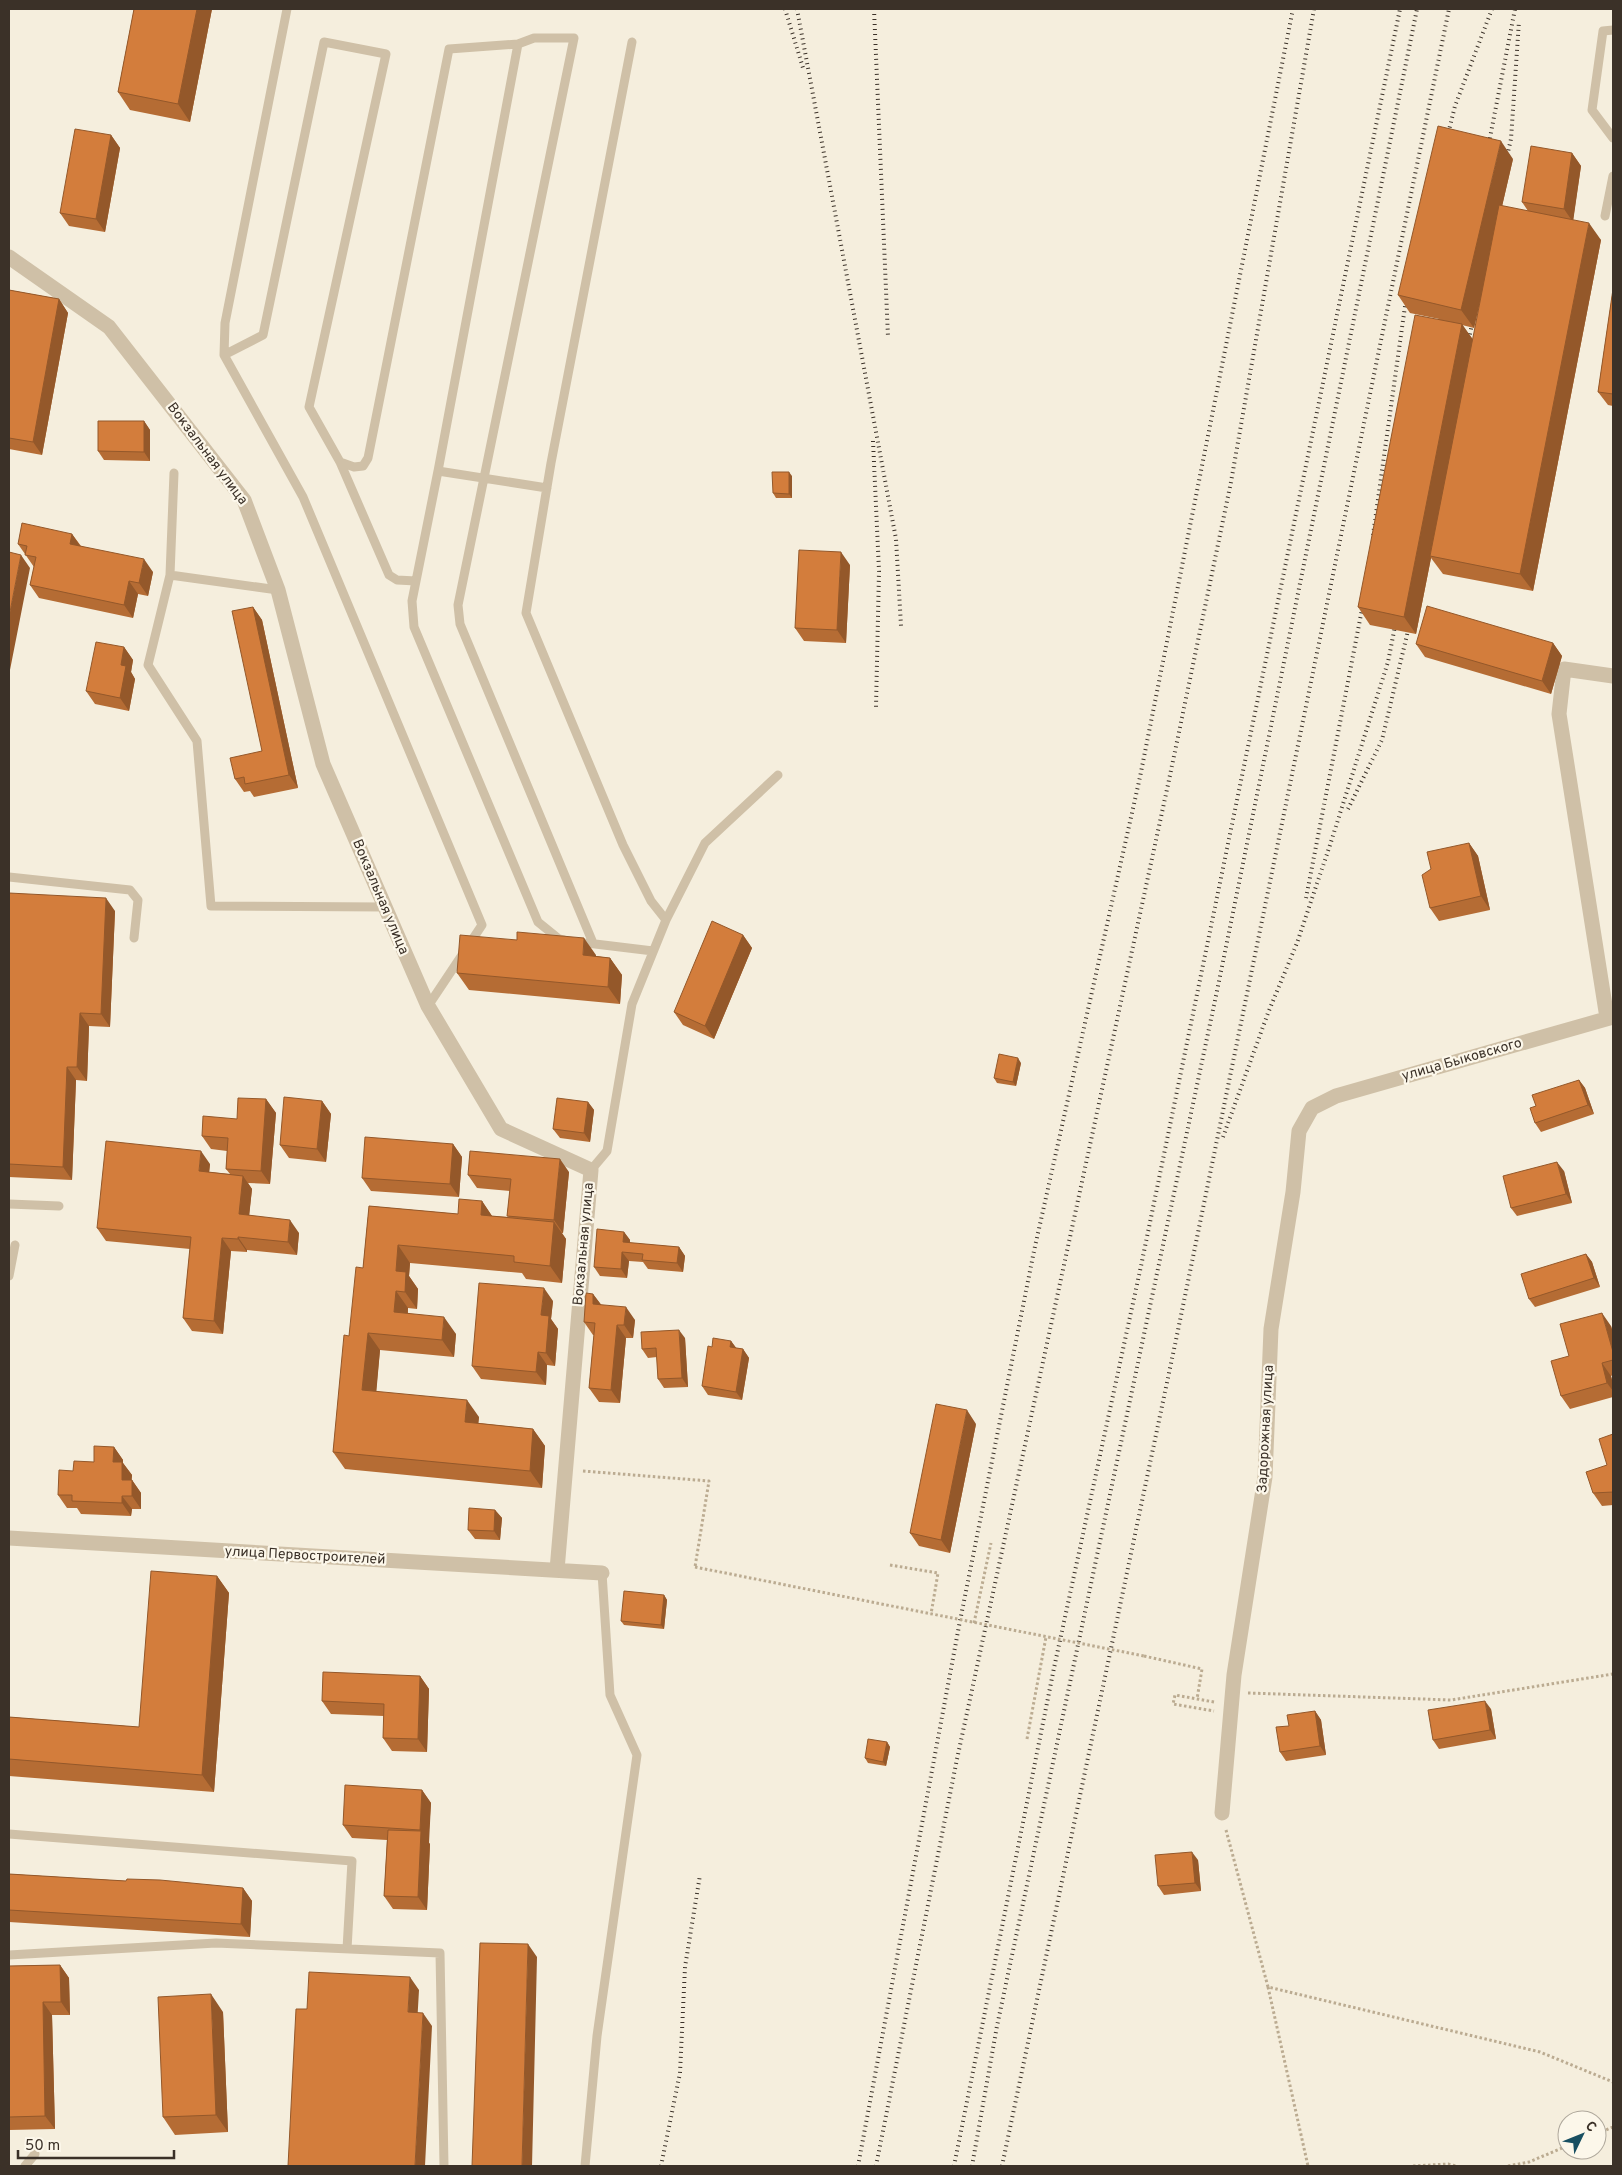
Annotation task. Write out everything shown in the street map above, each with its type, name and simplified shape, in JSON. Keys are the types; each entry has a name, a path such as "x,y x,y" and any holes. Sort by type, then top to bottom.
{"street":[{"name":"Вокзальная улица","path":"9,257 109,327 244,500 278,590 323,764 428,1006 501,1129 591,1170 557,1570"},
{"path":"1610,1018 1559,714 1564,669 1613,676"},
{"name":"улица Быковского","path":"1312,1108 1336,1096 1610,1018"},
{"name":"Задорожная улица","path":"1222,1813 1233,1693 1265,1477 1271,1329 1293,1192 1299,1131 1312,1108"},
{"name":"улица Первостроителей","path":"9,1538 602,1573"}],"lane":[{"path":"287,9 225,323 224,355 303,497 482,925 428,1006"},
{"path":"1613,30 1603,32 1592,110 1613,138"},
{"path":"340,462 354,467 362,466 368,458 449,50 518,44 534,38 574,38 482,478 458,605 460,624 593,943"},
{"path":"224,355 263,335 324,42 386,54 309,407 340,462 390,575 397,580 416,581"},
{"path":"632,42 547,488 526,613 623,846 651,901 666,920"},
{"path":"518,44 412,601 414,627 538,922 559,939 653,951"},
{"path":"1606,216 1613,176"},
{"path":"438,471 547,488"},
{"path":"174,473 170,576 148,664 197,741 211,906 385,907"},
{"path":"170,576 278,590"},
{"path":"591,1170 607,1151 632,1004 666,920 704,843 778,775"},
{"path":"9,877 130,890 138,900 134,938"},
{"path":"9,1204 59,1206"},
{"path":"9,1276 16,1245"},
{"path":"585,2166 597,2036 637,1755 610,1695 602,1573"},
{"path":"9,1834 352,1861 347,1949"},
{"path":"9,1955 216,1943 440,1953 444,2166"},
{"path":"25,2166 35,2154"}],"path":[{"path":"565,1469 709,1481 696,1567 1202,1669 1197,1699"},
{"path":"974,1623 990,1543"},
{"path":"890,1565 938,1573 931,1614"},
{"path":"1027,1739 1046,1637"},
{"path":"1233,1693 1451,1700 1613,1674"},
{"path":"1215,1702 1175,1695 1173,1704 1231,1714"},
{"path":"1222,1813 1268,1987 1308,2166"},
{"path":"1268,1987 1540,2052 1613,2082"},
{"path":"1508,2166 1529,2162 1557,2150"},
{"path":"1413,2166 1448,2164 1456,2166"}],"building":[{"path":"134,9 197,9 178,104 118,92"},
{"path":"1438,126 1501,141 1461,310 1398,295"},
{"path":"75,129 111,135 96,219 60,213"},
{"path":"1531,146 1572,153 1564,209 1522,202"},
{"path":"1499,205 1589,223 1520,574 1430,556"},
{"path":"1613,289 1613,394 1598,392"},
{"path":"9,290 59,299 33,442 9,438"},
{"path":"1415,315 1462,324 1404,617 1358,607"},
{"path":"98,421 144,421 144,452 98,451"},
{"path":"772,472 789,472 789,494 773,493"},
{"path":"22,523 72,534 70,544 144,559 139,583 129,581 124,605 30,585 36,557 25,555 27,546 18,544"},
{"path":"799,550 841,552 837,630 795,628"},
{"path":"9,552 21,555 9,617"},
{"path":"1427,606 1553,643 1542,681 1416,644"},
{"path":"253,607 289,775 245,784 244,777 235,779 230,758 262,751 232,611"},
{"path":"96,642 124,647 121,665 126,666 120,698 86,691"},
{"path":"1469,843 1481,896 1430,908 1422,875 1431,869 1427,852"},
{"path":"9,893 106,898 101,1014 80,1013 77,1067 67,1067 63,1167 9,1164"},
{"path":"712,921 743,935 705,1026 674,1012"},
{"path":"517,932 584,938 583,955 610,958 608,987 457,973 460,935 517,940"},
{"path":"999,1054 1018,1058 1013,1082 994,1078"},
{"path":"1579,1080 1588,1105 1535,1123 1530,1108 1536,1106 1532,1095"},
{"path":"284,1097 322,1101 317,1149 280,1145"},
{"path":"238,1098 266,1099 261,1171 226,1169 228,1138 202,1136 203,1116 237,1119"},
{"path":"557,1098 588,1102 584,1133 553,1129"},
{"path":"365,1137 453,1144 450,1184 362,1178"},
{"path":"106,1141 201,1151 199,1171 243,1176 239,1214 290,1220 288,1242 238,1237 238,1239 222,1238 214,1321 183,1318 191,1237 97,1228"},
{"path":"470,1151 560,1159 554,1220 507,1216 511,1179 468,1175"},
{"path":"1557,1162 1566,1194 1511,1208 1503,1176"},
{"path":"459,1199 482,1201 481,1215 554,1222 550,1266 514,1262 514,1256 398,1245 396,1271 406,1272 405,1292 396,1291 394,1312 444,1317 442,1340 368,1333 362,1390 467,1400 465,1422 533,1429 530,1471 333,1452 344,1335 349,1336 356,1267 363,1268 369,1206 458,1214"},
{"path":"597,1229 624,1232 623,1242 679,1247 677,1263 642,1260 643,1254 622,1252 621,1269 594,1267"},
{"path":"1586,1254 1594,1278 1529,1299 1521,1274"},
{"path":"479,1283 544,1288 541,1315 549,1316 546,1353 538,1352 536,1372 472,1366"},
{"path":"586,1293 593,1294 593,1304 626,1307 624,1325 617,1325 611,1390 589,1388 595,1323 584,1322"},
{"path":"1602,1313 1613,1352 1613,1360 1602,1363 1607,1383 1561,1396 1551,1361 1569,1356 1560,1324"},
{"path":"679,1330 682,1378 658,1379 656,1348 642,1349 641,1332"},
{"path":"713,1338 731,1341 730,1347 743,1349 736,1392 702,1386 708,1346 712,1347"},
{"path":"936,1404 967,1410 941,1540 910,1533"},
{"path":"1613,1434 1613,1492 1593,1493 1586,1472 1607,1465 1599,1439"},
{"path":"94,1446 114,1447 113,1462 122,1462 122,1480 132,1480 132,1496 122,1496 122,1503 72,1501 72,1495 58,1495 59,1470 73,1471 74,1461 94,1462"},
{"path":"469,1508 495,1510 494,1531 468,1530"},
{"path":"151,1571 217,1576 202,1775 9,1759 9,1717 139,1727"},
{"path":"624,1591 664,1595 661,1625 621,1621"},
{"path":"323,1672 420,1676 418,1739 383,1738 384,1704 322,1701"},
{"path":"1485,1701 1490,1730 1433,1740 1428,1710"},
{"path":"1315,1711 1320,1746 1280,1752 1276,1727 1289,1726 1287,1715"},
{"path":"868,1739 887,1742 883,1762 865,1758"},
{"path":"345,1785 422,1790 420,1830 343,1825"},
{"path":"388,1830 421,1831 418,1897 384,1896"},
{"path":"1192,1852 1195,1883 1158,1886 1155,1855"},
{"path":"9,1874 126,1881 127,1879 160,1880 243,1888 241,1924 9,1910"},
{"path":"480,1943 528,1944 522,2166 472,2166"},
{"path":"60,1965 61,2002 43,2002 45,2116 9,2117 9,1966"},
{"path":"309,1972 410,1977 408,2012 423,2013 415,2166 288,2166 296,2009 307,2009"},
{"path":"211,1994 216,2115 163,2117 158,1997"}],"railway":[{"path":"785,9 804,71"},
{"path":"797,9 896,539 901,626"},
{"path":"874,9 888,337"},
{"path":"858,2166 959,1626 1034,1251 1140,777 1293,9"},
{"path":"876,2166 957,1759 1169,780 1231,482 1314,9"},
{"path":"954,2166 1054,1668 1141,1266 1400,9"},
{"path":"972,2166 997,2026 1217,991 1417,9"},
{"path":"1002,2166 1177,1335 1449,9"},
{"path":"1446,142 1455,106 1492,9"},
{"path":"1487,153 1515,9"},
{"path":"1505,165 1511,139 1519,21"},
{"path":"1373,535 1407,292"},
{"path":"1467,349 1474,314"},
{"path":"873,441 879,571 876,707"},
{"path":"1306,898 1364,599"},
{"path":"1223,1137 1268,1013 1297,943 1330,845 1388,662 1397,616"},
{"path":"1348,809 1382,740 1411,618"},
{"path":"661,2166 680,2073 685,1967 700,1875"}]}
